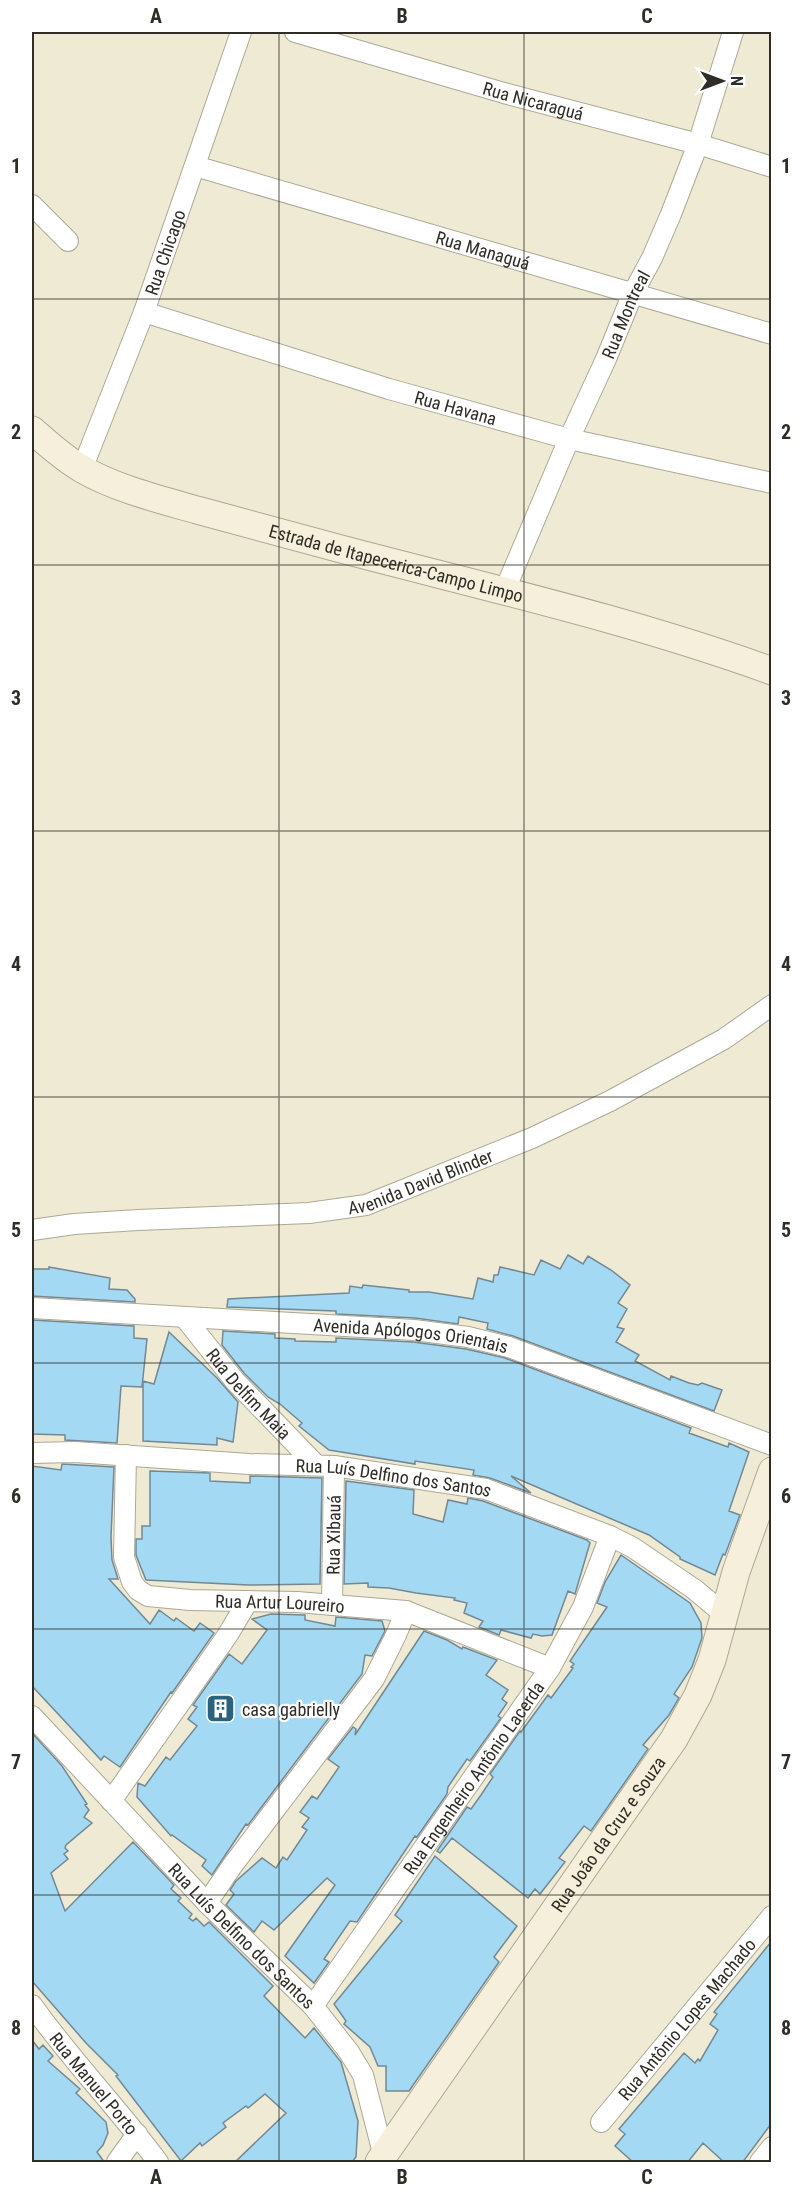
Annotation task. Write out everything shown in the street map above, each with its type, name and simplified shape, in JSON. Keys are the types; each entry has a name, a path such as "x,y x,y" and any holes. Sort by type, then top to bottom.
{"main road":[{"name":"Estrada de Itapecerica-Campo Limpo","path":"32,430 64,458 82,469 104,480 156,498 646,629 771,671"},
{"name":"Rua João da Cruz e Souza","path":"381,2160 674,1739 698,1695 712,1660 736,1572 771,1471"}],"street":[{"name":"Rua Chicago","path":"82,469 144,312 241,32"},
{"name":"Rua Nicaraguá","path":"295,32 504,93 698,144 771,167"},
{"name":"Rua Montreal","path":"504,592 633,293 656,249 698,144 733,32"},
{"name":"Rua Managuá","path":"195,166 771,334"},
{"path":"32,205 68,241"},
{"name":"Rua Havana","path":"144,312 389,389 569,439 771,483"},
{"name":"Avenida David Blinder","path":"36,1229 68,1225 309,1213 366,1205 532,1138 610,1101 724,1039 771,1005"},
{"name":"Avenida Apólogos Orientais","path":"32,1308 414,1330 468,1337 508,1347 562,1366 771,1445"},
{"name":"Rua Delfim Maia","path":"185,1318 235,1381 325,1466"},
{"name":"Rua Luís Delfino dos Santos","path":"32,1453 75,1452 249,1464 325,1466 486,1489 610,1536 632,1547 694,1589 724,1614"},
{"name":"Rua Artur Loureiro","path":"126,1455 124,1557 128,1573 138,1590 148,1596 406,1611 550,1668"},
{"name":"Rua Xibauá","path":"325,1466 332,1605"},
{"name":"Rua Engenheiro Antônio Lacerda","path":"313,2006 550,1668 583,1607 610,1536"},
{"path":"111,1801 227,1636 248,1601"},
{"path":"207,1903 232,1866 374,1678 406,1611"},
{"name":"Rua Luís Delfino dos Santos","path":"32,1716 207,1903 313,2006 349,2052 363,2075 381,2160"},
{"name":"Rua Antônio Lopes Machado","path":"602,2122 771,1916"},
{"name":"Rua Manuel Porto","path":"32,2005 158,2163"},
{"path":"117,2163 137,2134"},
{"path":"760,2163 771,2147"}],"building":[{"path":"568,1255 583,1264 588,1256 630,1285 618,1303 627,1309 617,1327 624,1329 616,1342 639,1355 635,1361 670,1380 671,1376 689,1383 698,1385 702,1383 722,1390 714,1411 513,1336 487,1329 488,1323 459,1317 458,1324 415,1318 336,1314 336,1311 227,1307 228,1299 349,1293 350,1286 362,1288 363,1285 473,1299 478,1278 493,1282 494,1275 498,1275 500,1267 534,1275 541,1260 560,1269"},
{"path":"49,1267 110,1278 109,1289 127,1290 135,1302 32,1296 32,1269 49,1269"},
{"path":"32,1320 134,1326 134,1338 147,1339 142,1387 121,1386 117,1443 65,1440 65,1435 32,1434"},
{"path":"223,1331 275,1334 275,1338 295,1339 295,1341 336,1342 336,1338 413,1342 466,1349 505,1358 691,1428 689,1433 728,1447 729,1443 749,1452 729,1511 740,1515 725,1555 723,1554 715,1575 680,1559 649,1535 511,1476 531,1493 490,1478 473,1475 474,1470 415,1461 415,1464 329,1450 299,1426 302,1423 268,1397 244,1373 222,1345"},
{"path":"169,1332 217,1378 238,1402 233,1442 217,1438 217,1445 143,1441 143,1381 154,1384"},
{"path":"62,1464 114,1467 111,1537 112,1560 118,1579 109,1579 150,1624 159,1610 174,1621 176,1618 194,1631 200,1623 214,1633 120,1767 104,1756 101,1760 32,1686 32,1466 61,1470"},
{"path":"150,1471 210,1473 210,1481 250,1483 250,1476 322,1478 320,1584 248,1585 146,1580 136,1555 136,1539 142,1539 142,1526 150,1526"},
{"path":"346,1481 414,1490 413,1514 443,1522 448,1500 467,1504 468,1498 483,1501 587,1540 590,1543 575,1594 568,1591 552,1635 533,1634 531,1638 501,1630 499,1635 479,1627 483,1621 464,1613 467,1603 454,1600 455,1598 368,1587 368,1583 344,1584"},
{"path":"621,1555 690,1603 701,1623 702,1638 692,1667 674,1694 679,1698 669,1715 643,1745 648,1749 591,1831 584,1826 559,1858 565,1862 540,1894 535,1889 528,1898 452,1838 440,1853 437,1851 467,1807 471,1809 481,1795 493,1777 490,1774 520,1731 548,1695 551,1698 573,1668 571,1667 574,1664 570,1661 607,1607 597,1603 605,1582"},
{"path":"271,1614 305,1615 305,1620 335,1626 336,1617 382,1621 385,1631 372,1656 365,1655 362,1674 248,1825 246,1824 212,1875 202,1866 206,1860 171,1836 137,1797 138,1783 145,1786 166,1757 170,1760 197,1726 188,1719 197,1707 193,1705 229,1654 242,1664 267,1630 252,1619"},
{"path":"424,1631 462,1649 463,1647 497,1660 486,1675 508,1690 502,1699 507,1703 498,1716 501,1718 470,1761 467,1759 448,1787 447,1794 417,1837 415,1836 357,1922 350,1921 324,1959 329,1962 314,1983 285,1956 335,1885 327,1878 274,1930 262,1921 254,1932 226,1905 234,1894 230,1890 236,1881 262,1858 276,1868 283,1857 287,1860 307,1830 302,1827 309,1818 300,1812 312,1796 317,1799 339,1767 328,1759 353,1727 356,1729 355,1735"},
{"path":"32,1733 62,1766 87,1804 85,1805 89,1810 84,1817 92,1823 66,1845 65,1848 68,1851 64,1854 68,1859 51,1873 65,1911 133,1842 174,1885 171,1889 181,1898 178,1901 192,1914 189,1918 193,1921 196,1918 204,1926 209,1922 273,1986 264,1996 305,2038 314,2028 341,2062 358,2121 356,2157 351,2163 234,2163 286,2113 265,2094 248,2108 246,2106 223,2123 226,2127 202,2146 200,2143 181,2161 116,2076 118,2075 86,2043 32,1981"},
{"path":"435,1856 517,1926 494,1957 499,1962 409,2091 386,2091 386,2066 378,2066 370,2047 344,2024 346,2021 334,2004 402,1921 395,1915"},
{"path":"771,1942 771,2124 742,2163 725,2163 703,2143 687,2163 634,2163 615,2146 625,2134 619,2129 684,2053 695,2063 698,2059 700,2061 718,2030 710,2024 717,2014 714,2012"},
{"path":"32,2040 39,2049 43,2045 53,2056 48,2061 80,2089 76,2093 106,2122 108,2133 97,2152 105,2163 32,2163"}],"place":[{"name":"casa gabrielly","path":"221,1709"}]}
